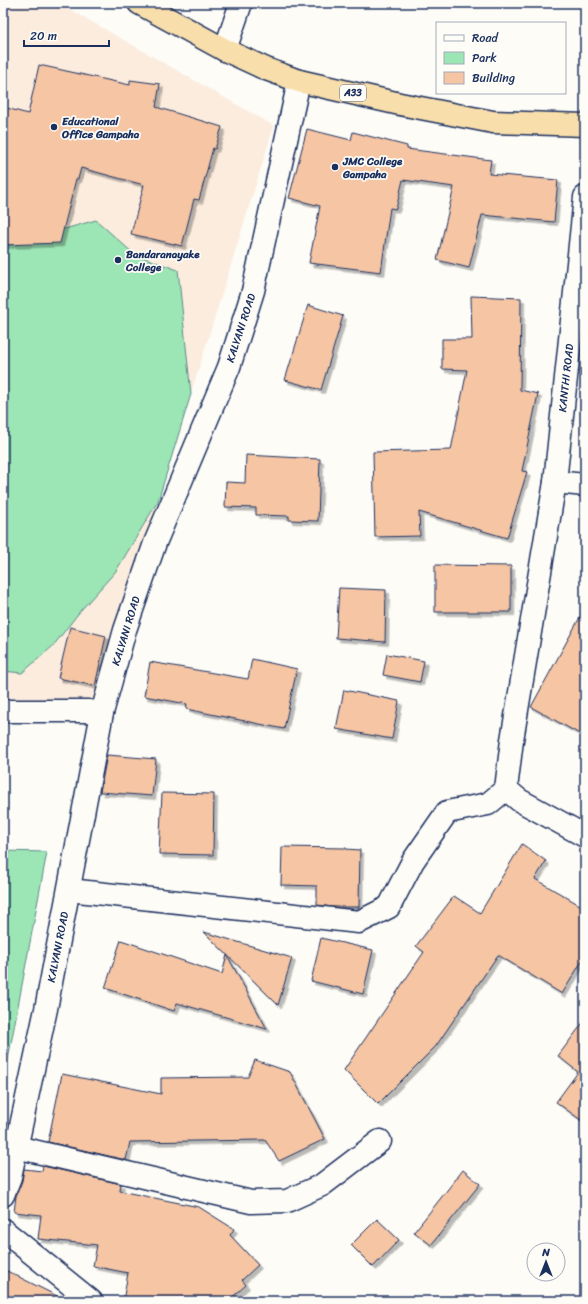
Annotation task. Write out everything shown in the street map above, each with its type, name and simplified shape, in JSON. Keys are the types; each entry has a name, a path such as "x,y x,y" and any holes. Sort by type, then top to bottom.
{"highway":[{"name":"A33","path":"139,3 225,50 266,69 299,81 400,104 493,122 585,125"}],"street":[{"path":"225,50 241,3"},
{"name":"KALYANI ROAD","path":"3,1195 10,1177 46,1009 102,713 125,630 155,543 229,367 253,291 299,81"},
{"name":"KANTHI ROAD","path":"506,789 512,740 555,482 585,197"},
{"path":"555,482 585,485"},
{"path":"3,711 88,711 102,713"},
{"path":"69,890 359,922 389,907 414,861 447,812 488,804 506,789 519,800 585,836"},
{"path":"16,1147 251,1202 287,1201 322,1185 380,1141"},
{"path":"3,1230 91,1301"}],"shaded area":[{"name":"Bandaranayake College","path":"3,3 59,3 274,126 95,703 3,703"}],"green space":[{"path":"96,220 134,254 178,270 191,394 158,501 116,571 81,610 53,646 22,673 3,671 3,243 9,245"},
{"path":"3,851 47,852 3,1086"}],"building":[{"path":"39,65 130,85 130,80 160,84 156,107 222,127 215,149 213,148 199,200 194,199 182,246 131,234 144,185 81,168 78,179 76,179 60,243 3,245 3,107 28,114"},
{"path":"307,129 351,140 353,132 407,146 407,149 491,160 489,174 558,180 554,222 482,215 469,268 437,260 454,187 403,180 396,209 390,208 381,272 309,263 320,206 289,198"},
{"path":"471,296 521,298 520,390 538,394 522,471 527,472 507,538 419,512 420,536 375,537 373,452 451,450 467,370 442,369 442,339 472,339"},
{"path":"308,305 343,316 321,390 285,380"},
{"path":"246,455 320,459 318,521 289,520 289,516 256,515 256,508 225,507 226,482 245,483"},
{"path":"435,565 511,566 511,612 435,612"},
{"path":"339,588 386,590 385,642 336,638"},
{"path":"585,608 585,737 531,707"},
{"path":"70,627 106,636 95,686 58,678"},
{"path":"387,654 424,661 420,682 383,675"},
{"path":"252,659 297,669 284,729 186,709 187,704 144,696 150,662 248,679"},
{"path":"344,690 399,701 392,739 336,729"},
{"path":"107,755 156,759 152,796 100,792"},
{"path":"162,793 214,794 213,855 159,854"},
{"path":"522,844 546,861 535,879 585,908 585,956 562,994 498,955 436,1046 378,1104 344,1070 424,952 416,946 454,896 480,913"},
{"path":"282,847 346,848 360,850 359,907 333,907 317,905 317,886 281,885"},
{"path":"204,932 292,958 278,1005"},
{"path":"321,938 373,950 363,994 311,981"},
{"path":"121,940 222,974 227,955 267,1029 177,1003 174,1011 105,988"},
{"path":"585,1020 585,1123 556,1102 578,1072 558,1056"},
{"path":"255,1060 290,1072 325,1139 279,1161 265,1140 130,1142 126,1160 48,1142 62,1074 161,1094 161,1078 248,1077"},
{"path":"43,1166 121,1184 120,1191 199,1207 234,1229 230,1235 258,1265 242,1280 246,1285 228,1301 123,1301 128,1273 93,1266 97,1245 38,1239 41,1215 14,1212 16,1196 22,1181 24,1169 42,1171"},
{"path":"463,1170 480,1184 431,1245 414,1232"},
{"path":"377,1219 399,1240 373,1267 351,1245"},
{"path":"3,1269 67,1301 3,1301"}],"place":[{"name":"Educational Office Gampaha","path":"54,127"},
{"name":"JMC College Gampaha","path":"335,167"},
{"name":"Bandaranayake College","path":"118,260"}]}
